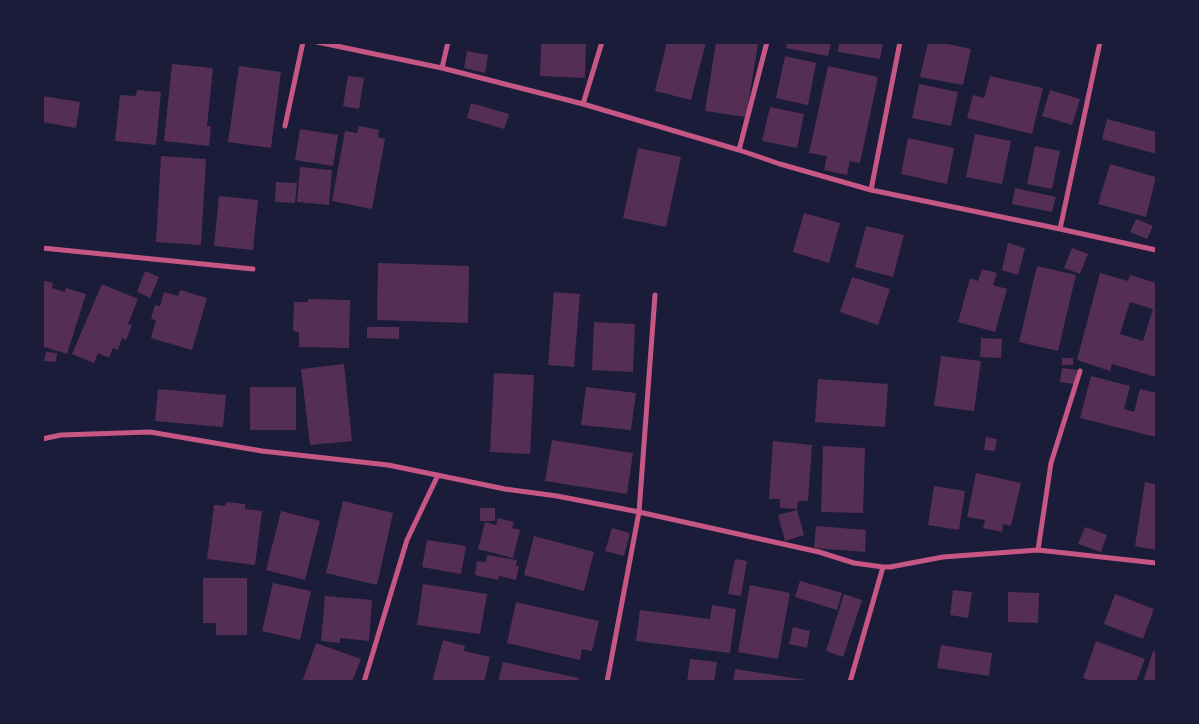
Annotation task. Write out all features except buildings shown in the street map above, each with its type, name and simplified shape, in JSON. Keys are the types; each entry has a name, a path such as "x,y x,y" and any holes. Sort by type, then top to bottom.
{"street":[{"path":"285,126 303,42"},
{"path":"317,42 442,68 583,104 871,190 1060,228 1156,250"},
{"path":"442,68 448,42"},
{"path":"583,104 602,42"},
{"path":"739,150 767,42"},
{"path":"871,190 900,42"},
{"path":"1060,228 1100,42"},
{"path":"42,248 254,269"},
{"path":"608,682 638,512 655,295"},
{"path":"1038,550 1051,463 1080,371"},
{"path":"42,439 61,435 150,432 262,451 388,465 505,489 557,496 638,512 819,552 854,563 883,567 942,557 1038,550 1156,563"},
{"path":"364,682 407,540 438,475"},
{"path":"850,682 883,567"}]}
